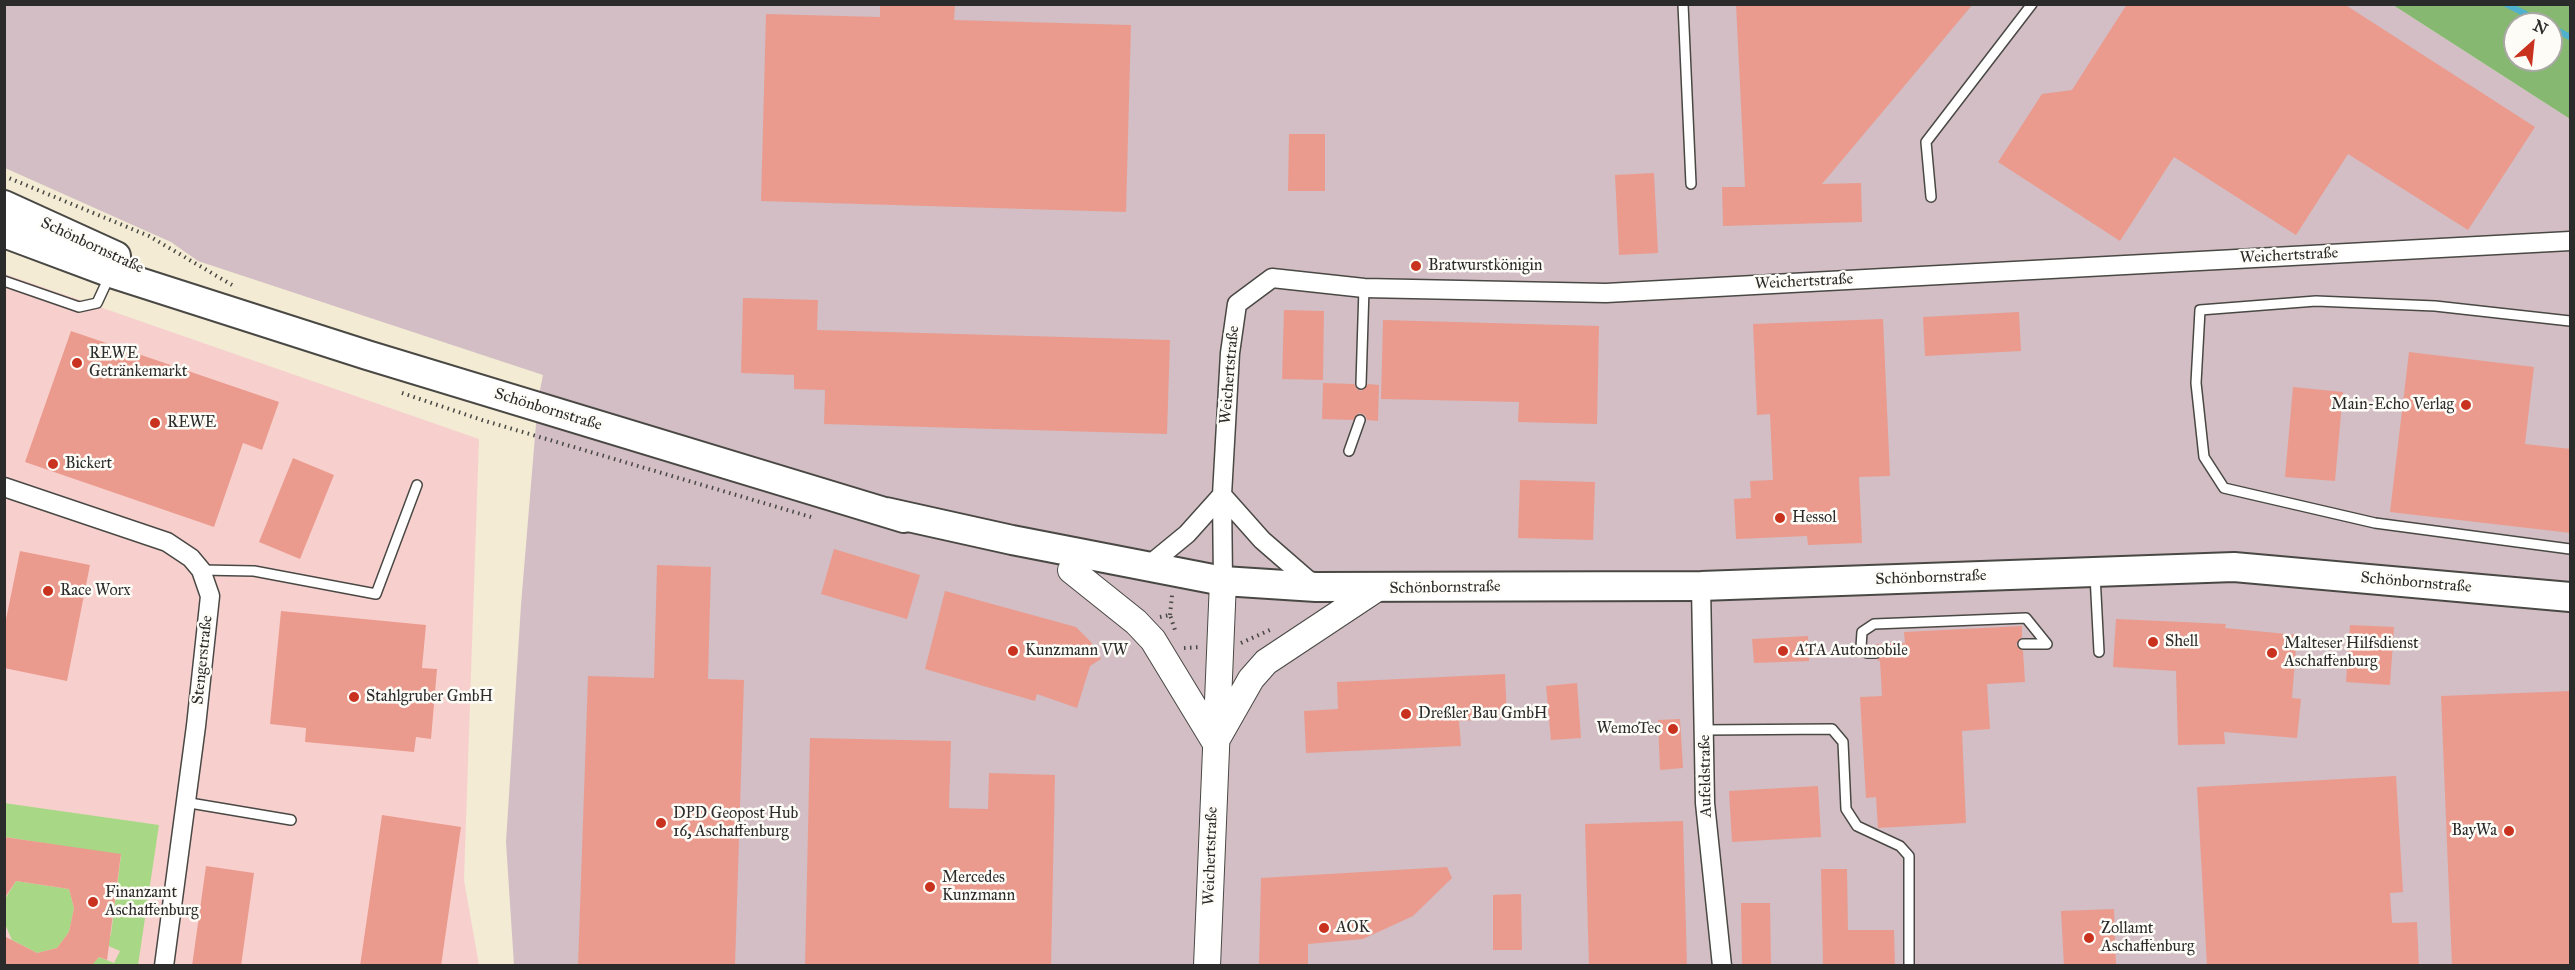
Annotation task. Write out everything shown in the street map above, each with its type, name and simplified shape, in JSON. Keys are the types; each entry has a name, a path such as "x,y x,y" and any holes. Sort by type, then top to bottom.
{"main road":[{"name":"Schönbornstraße","path":"4,205 132,264 211,305"},
{"name":"Schönbornstraße","path":"4,233 111,273 211,305 1071,570 1172,588 1223,581"},
{"name":"Schönbornstraße","path":"886,512 1012,540 1223,581 1316,587 1376,589 1701,586 2234,567 2562,596"},
{"path":"1071,570 1136,622 1153,640 1215,742 1242,693 1266,662 1376,589"},
{"name":"Weichertstraße","path":"1208,966 1223,581"}],"street":[{"name":"Weichertstraße","path":"1223,581 1222,495 1230,353 1237,304 1272,278 1364,288 1606,293 2571,241"},
{"path":"4,487 167,542 191,558 201,570"},
{"path":"1148,566 1179,542 1222,495 1262,540 1316,587"},
{"name":"Stengerstraße","path":"164,966 184,802 196,726 210,596 201,570"},
{"name":"Aufeldstraße","path":"1701,586 1705,803 1722,966"}],"lane":[{"path":"1683,4 1691,184"},
{"path":"1931,197 1926,142 2032,4"},
{"path":"4,281 79,307 97,303 111,273"},
{"path":"1361,384 1364,288"},
{"path":"2571,321 2435,306 2316,301 2200,310 2196,383 2204,457 2224,488 2375,523 2571,549"},
{"path":"1349,451 1360,420"},
{"path":"201,570 254,571 376,594 417,485"},
{"path":"2095,572 2099,652"},
{"path":"1876,653 1867,653 1860,647 1862,632 1874,624 2026,618 2047,644 2023,644"},
{"path":"1704,730 1832,729 1843,742 1846,809 1857,826 1900,846 1909,856 1909,966"},
{"path":"184,802 291,820"}],"path":[{"path":"4,176 149,236 243,289"},
{"path":"482,420 541,437"}],"shaded area":[{"path":"5,5 2393,5 2570,119 2570,965 514,965 506,842 521,605 538,400 543,375 198,261 171,242 5,168"},
{"path":"5,274 479,439 464,880 479,965 5,966"}],"green space":[{"path":"2393,5 2570,5 2570,119"},
{"path":"4,803 159,825 138,965 91,965 99,957 114,963 120,951 106,945 111,934 121,855 5,837"},
{"path":"16,881 69,889 74,908 69,932 57,948 37,953 12,940 5,924 5,899"}],"building":[{"path":"880,4 955,4 954,20 1131,25 1126,212 761,201 766,14 880,17"},
{"path":"1736,4 1973,4 1822,184 1861,183 1862,222 1723,226 1722,187 1745,187"},
{"path":"2127,4 2344,4 2535,127 2468,230 2348,154 2296,235 2174,157 2120,241 1998,162 2042,94 2072,90"},
{"path":"1289,134 1325,134 1325,191 1288,191"},
{"path":"1654,173 1658,253 1619,255 1615,175"},
{"path":"743,298 818,300 817,330 1170,340 1167,434 824,424 825,390 794,389 794,375 741,373"},
{"path":"1284,310 1324,311 1323,380 1282,379"},
{"path":"2019,312 2021,351 1925,356 1923,317"},
{"path":"1883,319 1890,476 1859,477 1862,543 1808,545 1807,536 1736,539 1734,499 1751,498 1750,481 1773,480 1770,414 1757,415 1753,324"},
{"path":"1383,320 1599,326 1597,424 1518,422 1519,402 1381,399"},
{"name":"REWE","path":"71,331 279,402 262,450 243,443 214,527 25,462"},
{"name":"Main-Echo Verlag","path":"2409,352 2534,367 2525,444 2571,449 2571,533 2390,512"},
{"path":"1323,383 1354,384 1361,391 1368,384 1379,385 1378,421 1367,420 1365,415 1359,413 1353,420 1322,419"},
{"path":"2293,387 2343,392 2335,481 2285,477"},
{"path":"293,458 334,475 300,559 259,542"},
{"path":"1520,480 1595,482 1593,540 1518,538"},
{"path":"834,549 920,575 907,619 821,594"},
{"name":"Race Worx","path":"20,551 90,565 67,681 4,668 4,629"},
{"name":"DPD Geopost Hub 16, Aschaffenburg","path":"657,565 711,567 708,679 744,680 735,966 578,966 588,676 654,678"},
{"name":"Kunzmann VW","path":"945,591 1076,627 1091,642 1101,659 1090,666 1077,708 1037,694 1035,701 925,669"},
{"name":"Stahlgruber GmbH","path":"281,611 426,625 422,668 437,669 431,739 416,737 414,752 305,742 306,728 270,724"},
{"path":"2116,619 2226,624 2225,628 2297,635 2292,698 2301,699 2297,738 2224,732 2225,744 2178,745 2176,671 2113,667"},
{"path":"2350,625 2394,627 2390,685 2346,682"},
{"path":"2022,626 2022,637 2016,645 2023,651 2025,682 1987,684 1990,729 1962,731 1966,823 1878,828 1876,797 1866,798 1860,697 1882,696 1880,661 1877,660 1883,652 1876,644 1905,643 1904,632"},
{"path":"1808,636 1809,661 1754,663 1752,639"},
{"name":"Dreßler Bau GmbH","path":"1505,674 1507,718 1459,721 1461,746 1306,753 1304,711 1338,709 1337,682"},
{"path":"1577,683 1581,738 1551,740 1546,686"},
{"name":"BayWa","path":"2571,691 2571,966 2452,966 2441,696"},
{"path":"1680,719 1683,768 1660,770 1658,720"},
{"name":"Mercedes Kunzmann","path":"810,738 951,741 949,808 988,809 989,773 1055,775 1051,966 805,966"},
{"path":"2396,776 2403,892 2390,893 2392,923 2417,922 2419,966 2207,966 2197,787"},
{"path":"1818,786 1821,837 1732,842 1729,791"},
{"path":"382,815 461,827 441,966 360,966"},
{"path":"1683,821 1687,966 1589,966 1585,824"},
{"name":"Finanzamt Aschaffenburg","path":"4,837 121,854 107,960 99,957 91,966 4,966 4,936 37,953 57,948 69,932 74,908 69,889 16,881 4,899"},
{"path":"206,866 254,873 241,966 192,966"},
{"name":"AOK","path":"1447,867 1452,878 1413,916 1363,939 1308,944 1308,966 1259,966 1261,878"},
{"path":"1821,869 1847,869 1848,930 1894,930 1895,966 1823,966"},
{"path":"1521,894 1522,950 1493,950 1493,895"},
{"path":"1741,903 1770,903 1771,966 1742,966"},
{"name":"Zollamt Aschaffenburg","path":"2114,909 2116,964 2064,966 2061,911"}],"waterway":[{"path":"2506,4 2522,12"},
{"path":"2563,33 2570,37"}],"place":[{"name":"Bratwurstkönigin","path":"1416,266"},
{"name":"REWE Getränkemarkt","path":"77,363"},
{"name":"Main-Echo Verlag","path":"2466,405"},
{"name":"REWE","path":"155,423"},
{"name":"Bickert","path":"53,464"},
{"name":"Hessol","path":"1780,518"},
{"name":"Race Worx","path":"48,591"},
{"name":"Shell","path":"2153,642"},
{"name":"Kunzmann VW","path":"1013,651"},
{"name":"ATA Automobile","path":"1783,651"},
{"name":"Malteser Hilfsdienst Aschaffenburg","path":"2272,653"},
{"name":"Stahlgruber GmbH","path":"354,697"},
{"name":"Dreßler Bau GmbH","path":"1406,714"},
{"name":"WemoTec","path":"1673,729"},
{"name":"DPD Geopost Hub 16, Aschaffenburg","path":"661,823"},
{"name":"BayWa","path":"2509,831"},
{"name":"Mercedes Kunzmann","path":"930,887"},
{"name":"Finanzamt Aschaffenburg","path":"93,902"},
{"name":"AOK","path":"1324,928"},
{"name":"Zollamt Aschaffenburg","path":"2089,938"}]}
